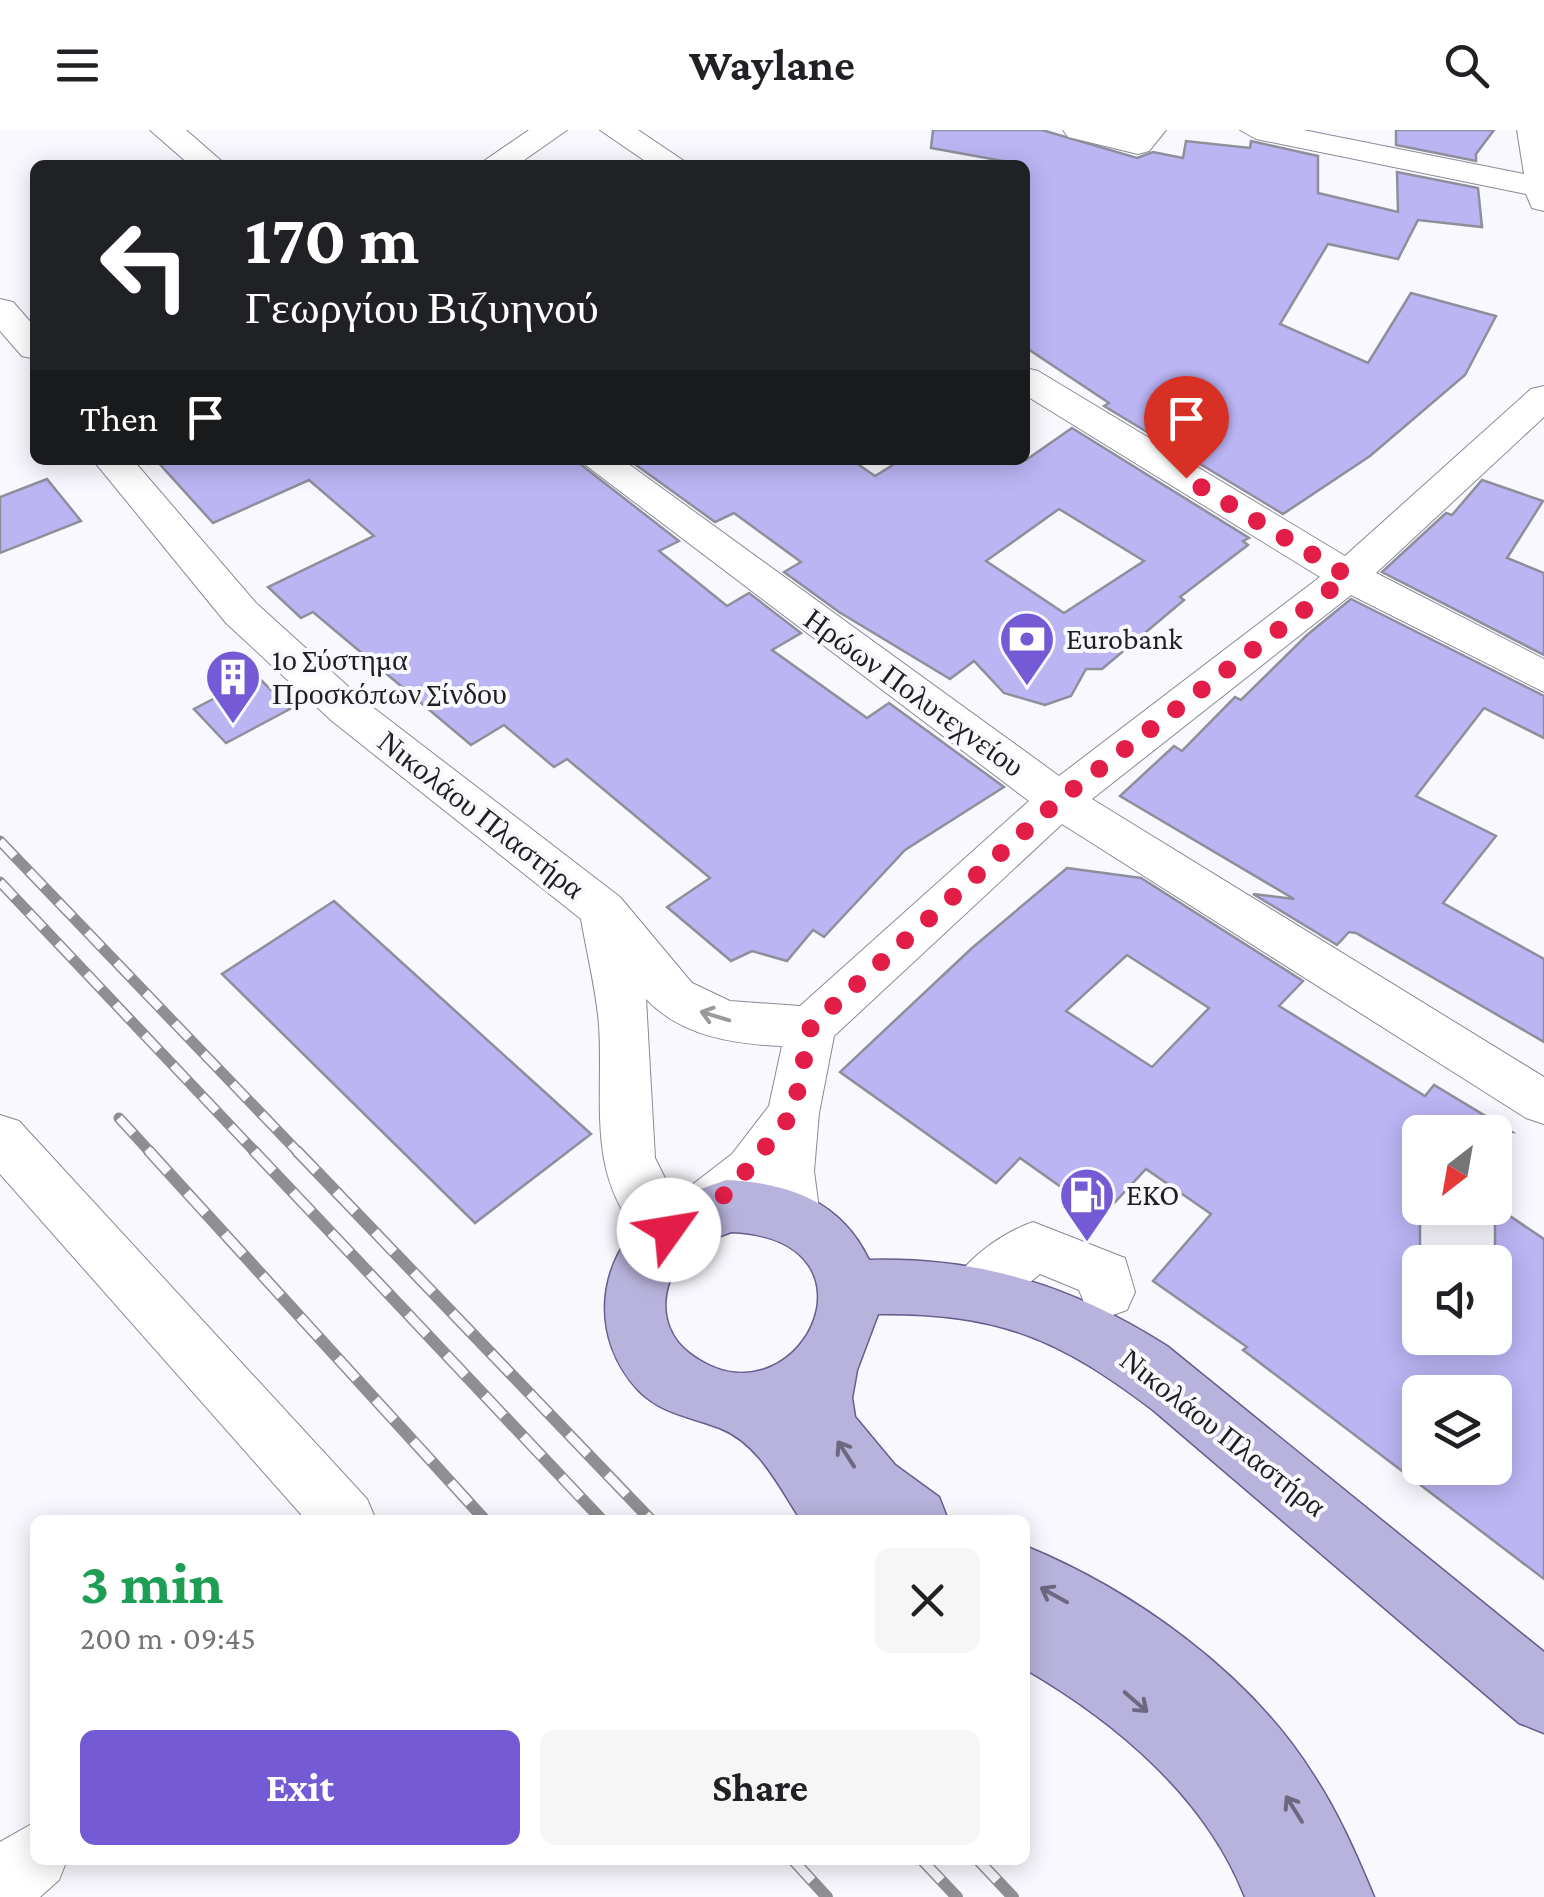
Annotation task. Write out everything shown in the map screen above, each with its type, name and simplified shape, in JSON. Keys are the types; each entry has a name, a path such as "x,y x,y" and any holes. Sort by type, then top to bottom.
{"main road":[{"path":"726,1206 760,1207 793,1217 830,1246 849,1288 849,1315 842,1340 828,1363 802,1384 771,1397 737,1402 704,1396 675,1382 652,1361 636,1335 631,1306 635,1278 648,1252 681,1223 726,1206"},
{"name":"Νικολάου Πλαστήρα","path":"849,1288 891,1286 976,1292 1043,1310 1111,1344 1168,1384 1544,1698"},
{"path":"828,1363 820,1406 824,1419 868,1488 907,1515"},
{"path":"737,1402 786,1440 837,1515"},
{"path":"1030,1582 1123,1636 1224,1721 1294,1806 1322,1859 1336,1897"},
{"path":"1030,1633 1131,1697 1192,1754 1250,1825 1283,1897"}],"street":[{"path":"166,130 204,160"},
{"path":"502,160 551,130"},
{"path":"616,130 666,160"},
{"path":"1080,130 1138,144 1150,130"},
{"path":"1256,130 1543,192 1533,130"},
{"path":"0,310 30,343"},
{"path":"1030,383 1348,576 1544,677"},
{"path":"793,1217 786,1172 793,1113 811,1026 1059,800 1348,576 1544,397"},
{"name":"Νικολάου Πλαστήρα","path":"116,465 254,626 347,710 602,910 628,933 659,982 680,1002 732,1022 811,1026"},
{"name":"Ηρώων Πολυτεχνείου","path":"605,465 1059,800 1544,1103"},
{"name":"Νικολάου Πλαστήρα","path":"602,910 624,1024 624,1140 642,1200 681,1223"},
{"path":"681,1223 751,1170 793,1113"},
{"path":"0,1137 341,1515"},
{"path":"976,1292 1033,1246 1105,1275 1107,1292"},
{"path":"0,1887 30,1860"}],"building":[{"path":"933,130 1042,130 1137,158 1153,152 1183,158 1186,141 1250,148 1251,141 1318,156 1318,193 1398,212 1397,172 1478,188 1482,227 1418,220 1398,259 1328,244 1280,324 1368,363 1411,293 1496,316 1465,375 1370,456 1283,514 1104,406 1109,403 1030,350 1030,160 997,160 931,148"},
{"path":"1396,130 1494,130 1476,154 1476,161 1396,145"},
{"path":"1072,428 1249,538 1243,541 1248,545 1180,597 1184,600 1102,669 1086,669 1071,696 1045,705 1004,693 974,661 950,679 839,612 784,572 801,562 734,513 715,522 636,465 859,465 875,476 893,465 1030,465 1030,457","holes":["1059,509 1144,561 1064,613 986,561"]},
{"path":"161,465 581,465 679,541 659,551 727,606 749,593 801,633 772,650 867,718 889,703 1004,787 905,850 824,937 813,930 787,961 752,951 731,961 667,907 710,878 567,759 554,767 504,725 471,745 313,612 301,618 268,587 374,536 309,480 213,523"},
{"path":"47,479 81,521 0,553 0,497"},
{"path":"1482,480 1543,501 1507,558 1544,573 1544,655 1382,572 1446,513 1452,515"},
{"path":"1351,599 1544,696 1544,738 1484,708 1416,796 1496,836 1443,903 1544,959 1544,1042 1356,933 1349,932 1337,945 1253,894 1294,899 1120,796 1174,746 1182,751 1235,697 1241,700 1307,635"},
{"name":"1ο Σύστημα Προσκόπων Σίνδου","path":"257,676 290,709 226,743 194,709"},
{"path":"1067,868 1141,878 1303,981 1279,1006 1425,1096 1434,1085 1484,1115 1402,1115 1402,1225 1420,1225 1420,1245 1402,1245 1402,1355 1512,1355 1512,1245 1495,1245 1495,1225 1512,1225 1512,1217 1544,1239 1544,1579 1420,1485 1512,1485 1512,1375 1402,1375 1402,1471 1243,1350 1247,1347 1153,1281 1211,1214 1146,1169 1102,1216 1020,1158 996,1183 840,1072 972,948","holes":["1127,955 1209,1008 1152,1067 1066,1011"]},
{"path":"334,901 591,1134 475,1223 222,974"}],"railway":[{"path":"0,841 299,1153"},
{"path":"0,882 256,1153"},
{"path":"119,1118 151,1153"},
{"path":"149,1151 480,1515"},
{"path":"254,1151 597,1515"},
{"path":"297,1151 646,1515"},
{"path":"798,1865 827,1897"},
{"path":"927,1865 957,1897"},
{"path":"983,1865 1013,1897"}],"place":[{"name":"Eurobank","path":"1027,688"},
{"name":"1ο Σύστημα Προσκόπων Σίνδου","path":"233,726"},
{"name":"EKO","path":"1087,1244"}],"route":[{"path":"669,1230 729,1192 751,1170 793,1113 811,1026 1059,800 1348,576 1186,478"}]}
